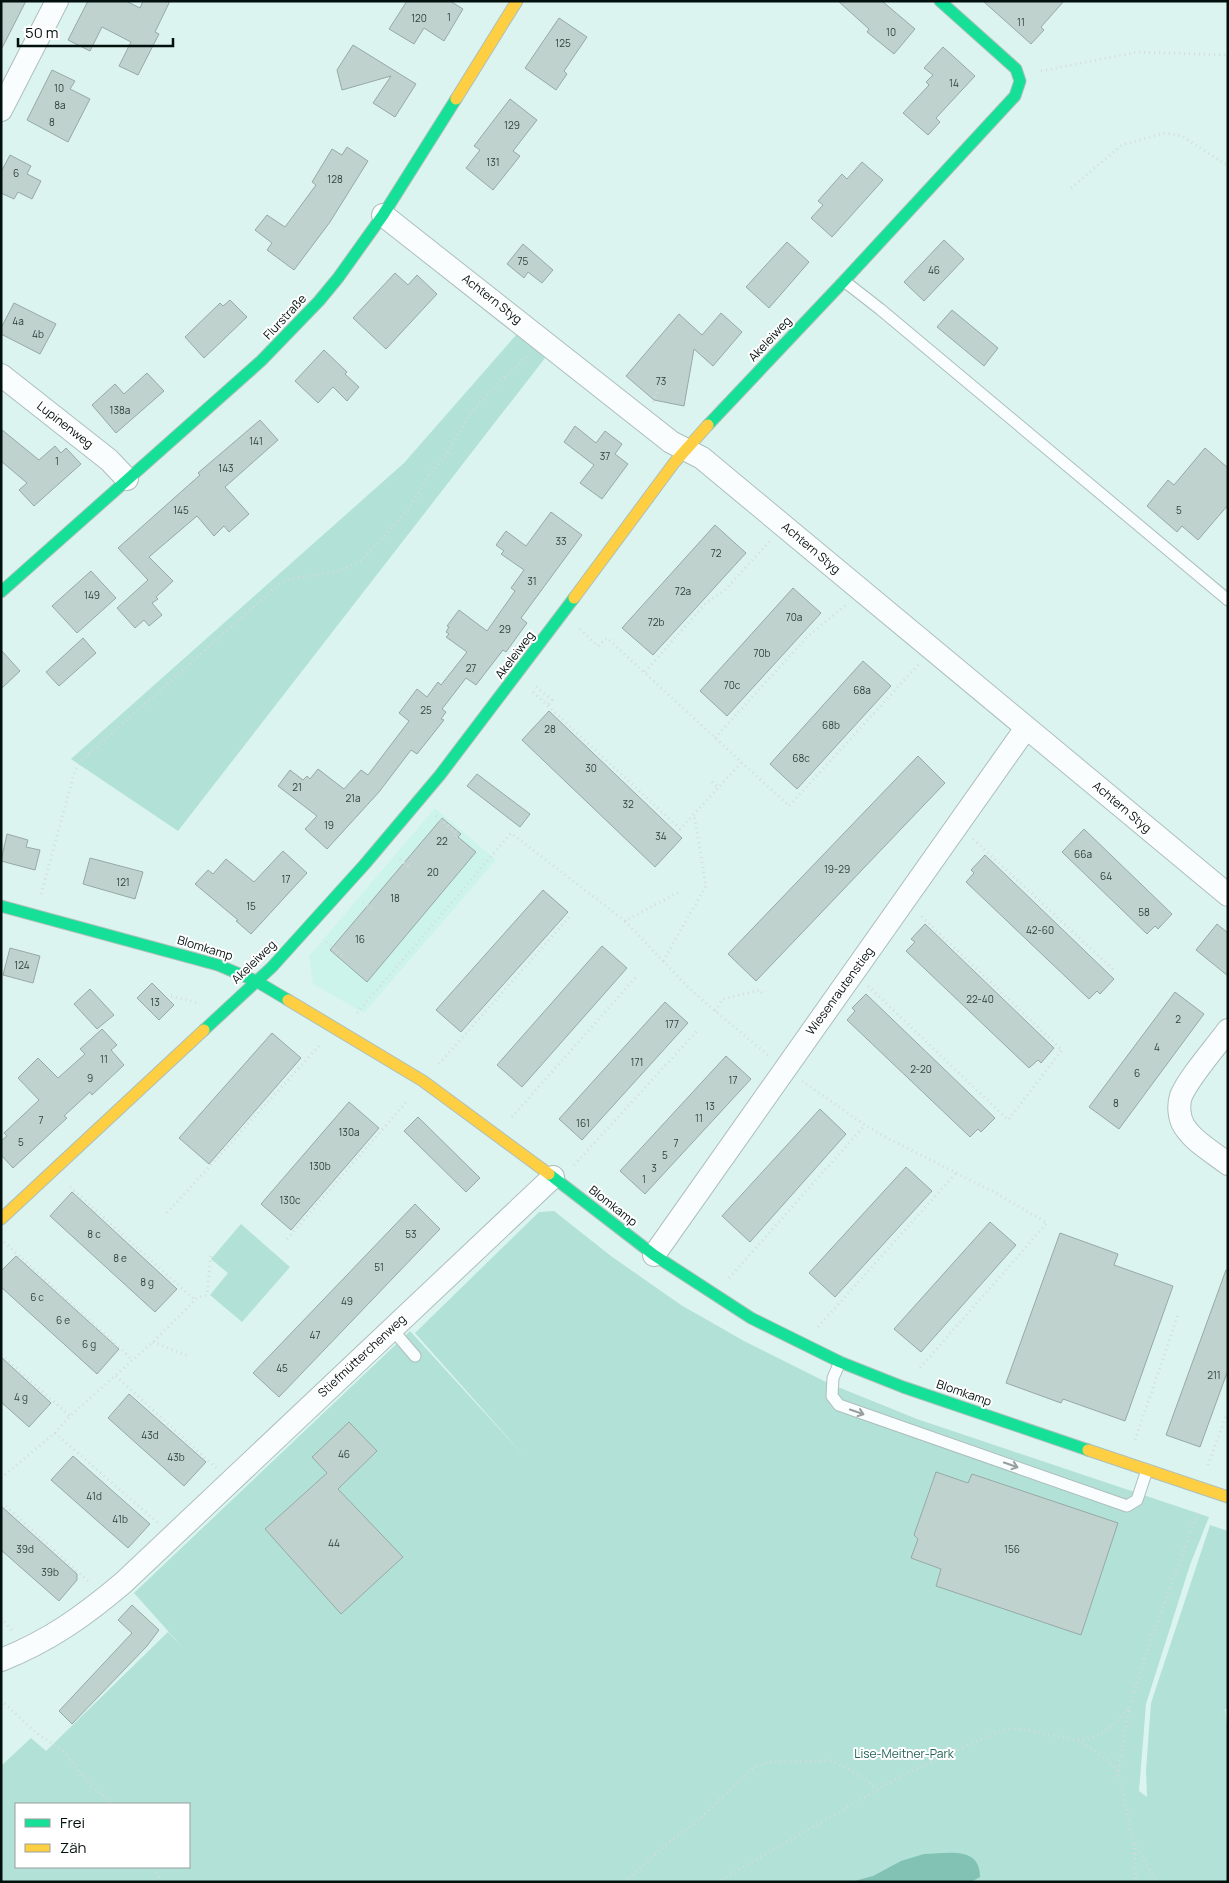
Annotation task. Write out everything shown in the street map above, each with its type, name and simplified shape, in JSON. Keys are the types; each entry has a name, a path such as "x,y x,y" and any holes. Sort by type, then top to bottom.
{"street":[{"path":"1,110 57,1"},
{"name":"Flurstraße","path":"1,592 282,341 338,278 384,214 518,1"},
{"path":"940,1 1016,69 1020,82"},
{"name":"Akeleiweg","path":"1,1219 272,967 365,864 440,775 549,633 685,449 844,281 1014,96 1020,82"},
{"name":"Achtern Styg","path":"384,214 671,442 710,464 1228,895"},
{"name":"Lupinenweg","path":"1,375 109,460 127,478"},
{"name":"Wiesenrautenstieg","path":"654,1255 1026,728"},
{"name":"Blomkamp","path":"1,906 218,965 256,981 423,1081 556,1179 654,1255 751,1318 802,1344 840,1362 903,1387 1228,1497"},
{"path":"1228,1030 1188,1084 1180,1098 1179,1113 1184,1126 1194,1137 1228,1164"},
{"name":"Stiefmütterchenweg","path":"1,1660 28,1649 58,1632 106,1598 392,1329 556,1179"}],"lane":[{"path":"844,281 1228,600"},
{"path":"392,1329 415,1356"},
{"path":"840,1362 832,1378 832,1396 839,1405 895,1425 1127,1506 1136,1500 1147,1470"}],"path":[{"path":"1020,82 1045,69 1137,52 1224,55 1228,57"},
{"path":"1071,188 1122,145 1164,133 1182,136 1228,166"},
{"path":"39,902 75,770 82,760 279,584 290,579 340,571 362,560 409,509 429,475 447,454 468,417 482,400 515,367 530,355"},
{"path":"644,672 706,603 724,591 770,540"},
{"path":"716,738 807,637 847,604"},
{"path":"578,628 598,646 607,638 789,806 926,657"},
{"path":"534,685 552,700 548,705"},
{"path":"532,691 680,829 742,762"},
{"path":"712,782 718,788"},
{"path":"663,961 706,886 694,814"},
{"path":"435,816 457,833 455,836"},
{"path":"966,832 1115,971"},
{"path":"342,1031 511,833 625,921 693,992 775,1061"},
{"path":"625,921 679,892"},
{"path":"868,986 1008,1120 1062,1050 912,907"},
{"path":"438,1066 571,915"},
{"path":"320,937 342,956"},
{"path":"496,1135 638,976"},
{"path":"715,1011 723,999 760,990 763,994"},
{"path":"171,996 195,1002 205,1011"},
{"path":"556,1179 697,1031"},
{"path":"167,1213 322,1043"},
{"path":"801,1080 865,1125 994,1192 1046,1223 903,1387"},
{"path":"287,1239 423,1081"},
{"path":"714,1294 865,1125"},
{"path":"53,1171 195,1300"},
{"path":"802,1344 956,1173"},
{"path":"1,1240 133,1360"},
{"path":"2,1475 55,1433 70,1416 153,1342 195,1300 207,1295 211,1254"},
{"path":"1127,1463 1178,1315"},
{"path":"153,1342 188,1356"},
{"path":"1,1354 70,1416"},
{"path":"116,1375 230,1480"},
{"path":"1136,1882 1134,1843 1118,1772 1129,1709 1228,1412"},
{"path":"55,1433 172,1536"},
{"path":"6,1506 106,1598"},
{"path":"1,1700 35,1732 63,1751 90,1784 112,1803"},
{"path":"717,1882 878,1790 950,1753 1009,1729 1025,1730 1077,1740 1095,1737 1108,1730 1129,1709"},
{"path":"1077,1740 1107,1759 1118,1772"},
{"path":"625,1882 669,1842 694,1823 753,1768 768,1762 832,1761 860,1775 878,1790"},
{"path":"1134,1843 1157,1882"},
{"path":"155,1868 160,1882"}],"shaded area":[{"path":"435,808 496,860 364,1013 313,984 309,956"},
{"path":"952,1853 968,1856 979,1867 980,1877 971,1882 851,1882 873,1876 901,1861 924,1854"}],"green space":[{"path":"517,334 545,358 178,831 71,759 404,463"},
{"name":"Lise-Meitner-Park","path":"554,1211 611,1256 681,1305 744,1341 828,1383 917,1419 1209,1517 1190,1565 1146,1704 1139,1791 1147,1797 1146,1770 1151,1703 1210,1525 1228,1531 1228,1709 1225,1709 1228,1733 1228,1882 1,1882 1,1766 31,1738 46,1751 168,1632 185,1650 134,1593 410,1331 526,1458 415,1333 539,1212"},
{"path":"241,1224 290,1267 242,1322 210,1295 228,1273 211,1259"}],"building":[{"path":"1,1 26,1 1,50"},
{"path":"88,1 126,1 140,8 143,1 170,1 155,32 159,34 138,75 119,66 131,42 102,27 90,51 68,40"},
{"path":"407,1 450,1 463,9 444,41 424,28 414,44 389,29"},
{"path":"838,1 882,1 915,29 894,54 867,32 869,29"},
{"path":"983,1 1064,1 1041,27 1044,30 1031,44"},
{"path":"559,18 587,37 564,71 567,74 556,90 525,68"},
{"path":"353,45 416,84 395,117 373,103 391,76 342,90 337,70"},
{"path":"943,47 975,76 936,118 940,122 928,135 903,113 929,85 926,82 933,75 924,68"},
{"path":"52,70 75,81 70,89 90,99 68,142 27,120"},
{"path":"510,99 537,120 513,151 520,156 493,190 466,168 480,150 474,146"},
{"path":"347,147 368,161 330,222 294,270 267,250 272,243 255,230 267,215 285,227 316,185 312,182 332,149 342,155"},
{"path":"10,155 31,166 27,174 41,181 32,199 18,192 14,199 1,193 1,172"},
{"path":"862,162 883,180 832,237 811,218 823,205 818,201 842,174 847,179"},
{"path":"944,240 964,259 924,301 904,282"},
{"path":"787,242 809,262 769,308 746,287"},
{"path":"523,244 553,270 542,283 528,272 524,278 507,264"},
{"path":"395,273 408,285 417,275 437,294 386,349 353,318"},
{"path":"230,300 247,317 204,358 185,337 220,303 223,306"},
{"path":"14,303 56,324 40,354 1,334 1,328"},
{"path":"952,310 998,348 984,366 937,327"},
{"path":"721,313 742,332 713,366 694,349 684,406 654,400 626,376 679,314 702,335"},
{"path":"324,350 347,372 345,374 359,387 347,401 333,387 318,403 295,381"},
{"path":"147,373 164,391 116,433 92,405 115,384 124,394"},
{"path":"260,420 278,440 225,487 249,514 229,532 224,526 214,536 197,516 149,557 173,581 156,597 158,599 152,603 162,615 149,626 144,620 135,628 117,608 148,580 118,548 200,475 198,473"},
{"path":"575,426 596,443 605,431 622,444 615,454 628,464 602,499 580,483 594,465 564,442"},
{"path":"1,429 39,460 55,446 61,453 66,448 81,464 34,506 19,490 27,483 1,461"},
{"path":"1205,448 1228,468 1228,505 1198,540 1182,526 1177,532 1147,506 1168,480 1174,485"},
{"path":"551,512 582,535 521,618 527,623 506,652 503,650 476,685 466,678 442,709 446,712 441,719 444,720 417,754 411,750 379,792 327,849 305,829 317,816 278,786 290,770 303,780 307,776 310,779 318,769 344,789 361,770 368,775 409,721 399,713 417,689 427,697 438,682 441,685 467,652 446,637 449,634 446,632 449,627 447,626 459,610 487,631 515,591 511,588 524,570 501,554 504,551 496,545 506,531 526,546"},
{"path":"715,525 746,553 653,655 622,628"},
{"path":"91,571 116,598 77,633 52,606"},
{"path":"793,588 821,613 727,716 700,691"},
{"path":"83,638 96,653 59,686 46,672"},
{"path":"1,650 20,671 1,689"},
{"path":"863,661 891,686 797,789 770,764"},
{"path":"549,711 682,838 655,867 522,740"},
{"path":"918,756 945,783 756,981 728,954"},
{"path":"477,774 530,814 520,827 467,786"},
{"path":"442,818 461,834 458,837 476,852 367,982 330,950"},
{"path":"1084,829 1172,914 1158,929 1155,926 1147,934 1062,852"},
{"path":"7,834 28,840 26,847 40,850 35,870 1,861"},
{"path":"283,851 307,873 251,934 236,921 238,920 195,884 208,870 213,874 226,859 254,882"},
{"path":"985,855 1114,979 1100,994 1097,991 1089,999 966,882 974,873 971,870"},
{"path":"90,858 143,872 135,899 83,884"},
{"path":"543,890 568,912 461,1032 436,1010"},
{"path":"925,924 1054,1048 1041,1063 1038,1060 1029,1068 906,951 915,942 911,939"},
{"path":"1217,924 1228,933 1228,976 1196,950"},
{"path":"602,946 627,968 522,1087 497,1065"},
{"path":"10,948 40,956 33,983 3,975"},
{"path":"152,983 174,1005 159,1020 137,998"},
{"path":"90,989 114,1015 97,1029 74,1004"},
{"path":"1175,992 1204,1014 1119,1129 1089,1107"},
{"path":"866,994 995,1118 981,1132 978,1129 970,1137 847,1020 855,1011 852,1008"},
{"path":"665,1002 688,1023 582,1140 559,1119"},
{"path":"102,1029 117,1045 111,1050 124,1065 92,1095 90,1092 64,1116 67,1118 13,1168 1,1155 1,1141 7,1136 4,1133 39,1100 18,1078 38,1058 58,1078 85,1054 80,1049"},
{"path":"272,1033 301,1058 209,1164 179,1138"},
{"path":"726,1056 751,1079 645,1194 620,1171"},
{"path":"349,1102 379,1128 291,1230 261,1204"},
{"path":"820,1109 846,1134 750,1242 722,1216"},
{"path":"418,1117 480,1178 466,1192 404,1131"},
{"path":"906,1167 932,1191 835,1297 809,1273"},
{"path":"72,1192 177,1289 155,1312 50,1216"},
{"path":"415,1204 440,1229 279,1397 253,1373"},
{"path":"990,1222 1016,1245 921,1352 894,1329"},
{"path":"1060,1233 1118,1254 1114,1265 1173,1286 1125,1421 1063,1399 1061,1403 1006,1383"},
{"path":"16,1256 119,1349 97,1374 1,1287 1,1271"},
{"path":"1226,1270 1228,1270 1228,1370 1200,1447 1166,1435"},
{"path":"1,1357 51,1403 29,1427 1,1402"},
{"path":"129,1394 206,1462 184,1486 108,1418"},
{"path":"349,1422 377,1451 338,1489 403,1557 341,1614 265,1529 327,1473 312,1457"},
{"path":"73,1456 150,1524 128,1548 51,1480"},
{"path":"936,1472 968,1483 972,1474 1118,1523 1081,1635 936,1586 941,1569 911,1558 918,1539 914,1535"},
{"path":"1,1506 77,1574 77,1580 59,1601 1,1550"},
{"path":"132,1605 159,1630 147,1646 72,1724 59,1711 132,1633 118,1620"}],"traffic: fast":[{"path":"708,425 1015,96 1020,81 1016,69 940,1"},
{"path":"1,592 261,361 319,301 338,278 383,215 456,99"},
{"path":"204,1030 272,967 365,864 440,775 574,598"},
{"path":"1,906 218,965 256,981 288,1000"},
{"path":"549,1174 654,1255 751,1318 840,1362 903,1387 1088,1450"}],"traffic: slow":[{"path":"456,99 517,1"},
{"path":"574,598 674,463 708,425"},
{"path":"288,1000 423,1081 549,1174"},
{"path":"1,1219 204,1030"},
{"path":"1088,1450 1228,1497"}]}
